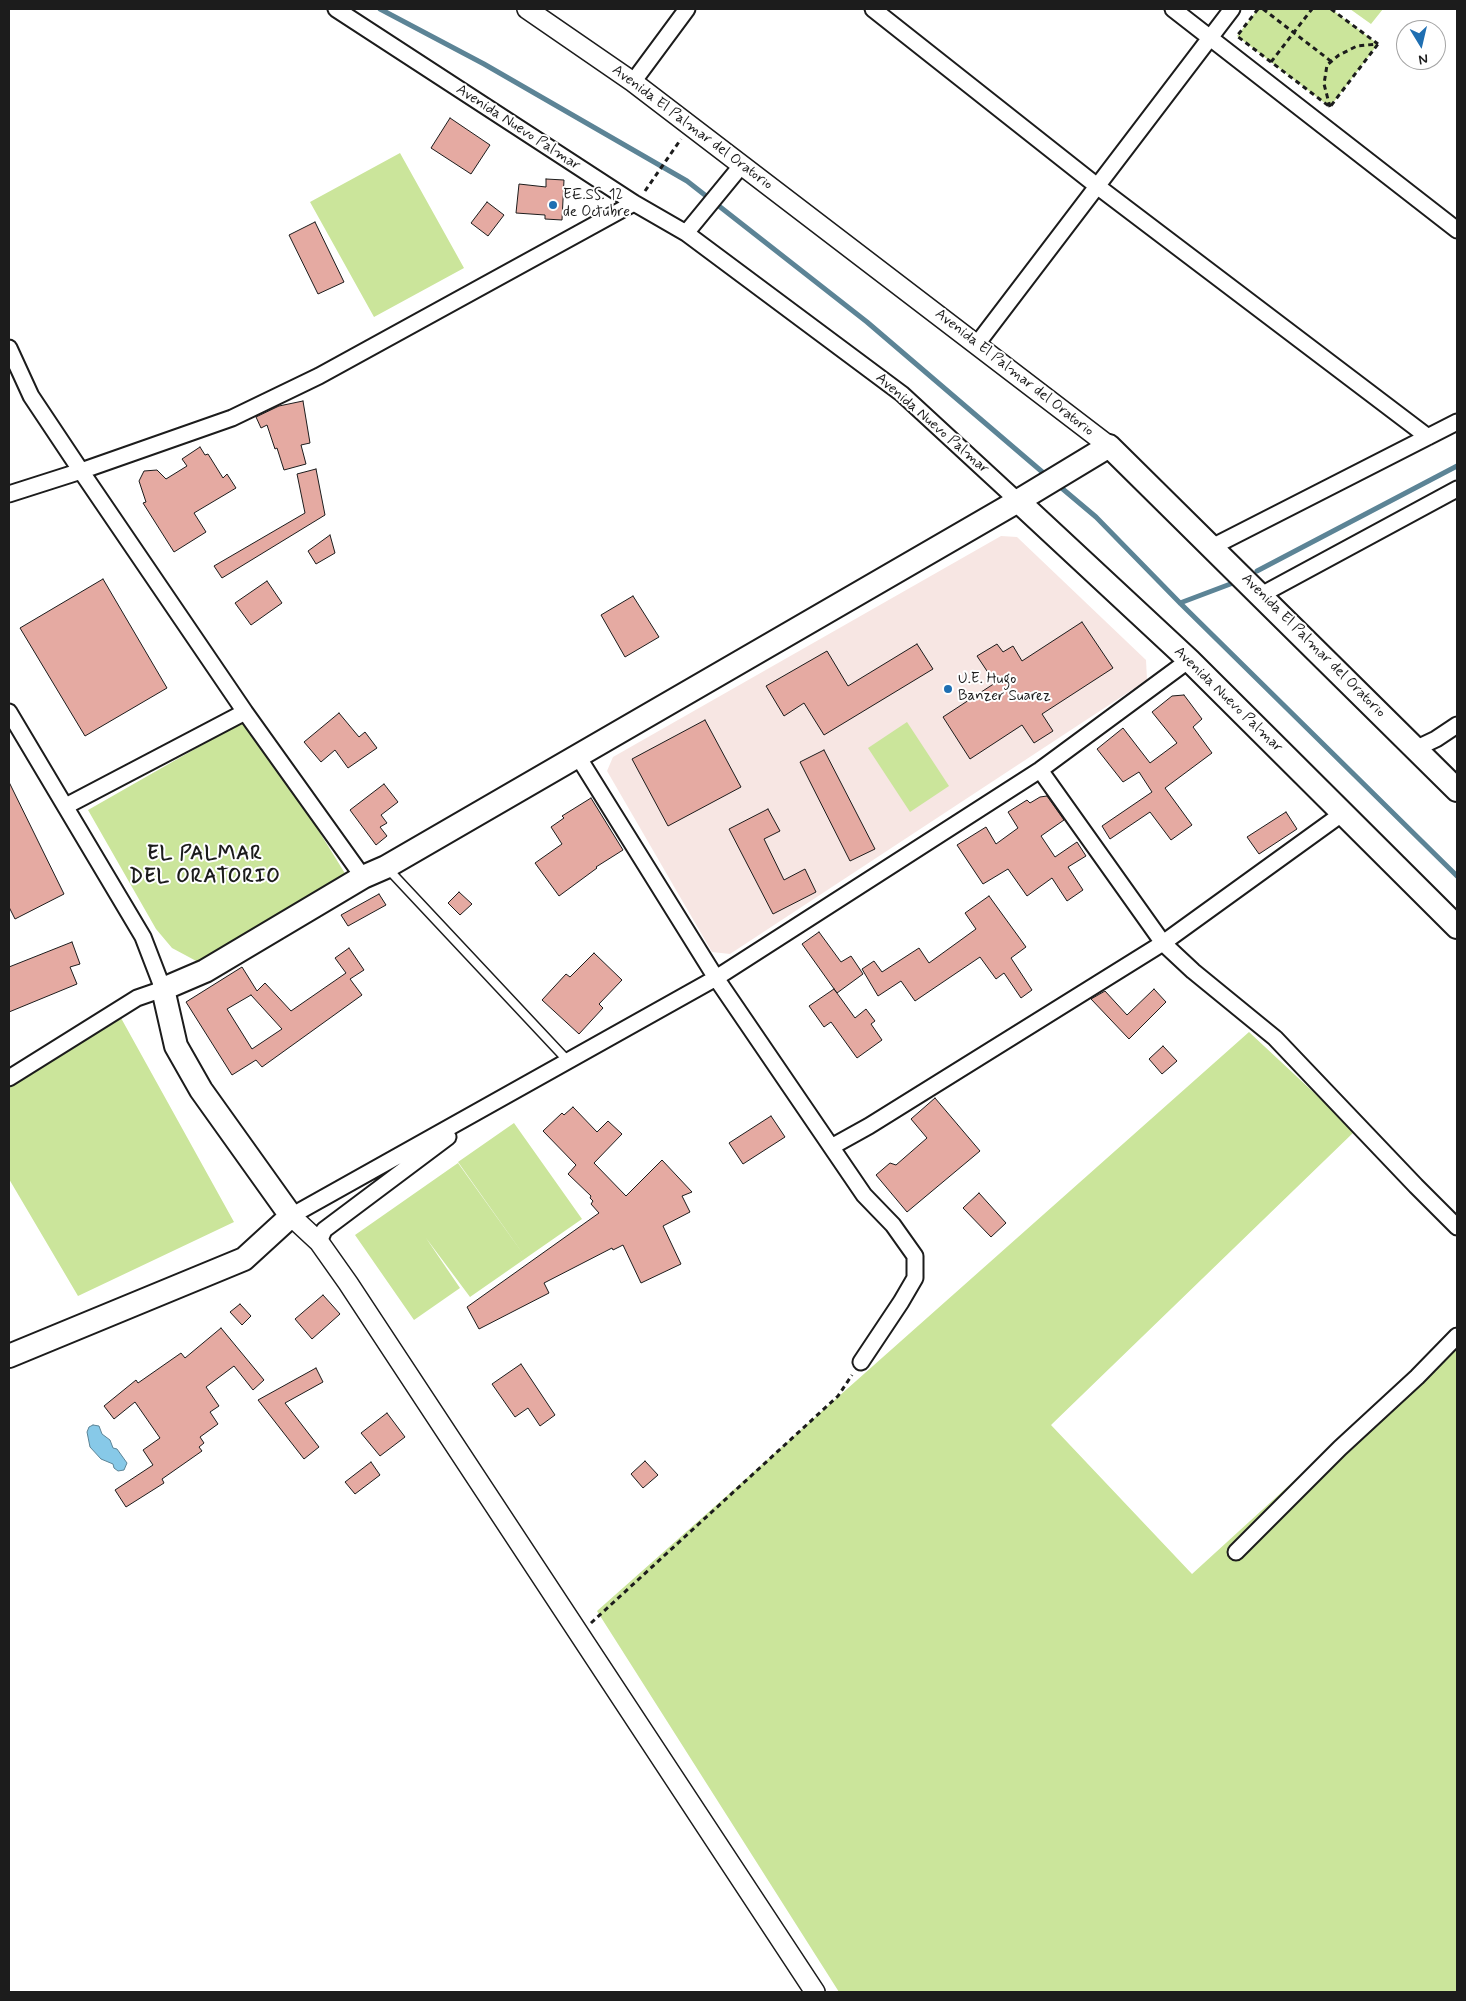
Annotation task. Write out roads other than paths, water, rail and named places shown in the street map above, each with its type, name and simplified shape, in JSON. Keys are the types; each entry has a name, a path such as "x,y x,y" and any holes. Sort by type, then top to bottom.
{"main road":[{"path":"9,1356 244,1259 291,1216 200,1090 176,1046 163,989 205,971 1109,446"},
{"name":"Avenida El Palmar del Oratorio","path":"1109,446 1457,790"},
{"name":"Avenida Nuevo Palmar","path":"1027,495 1189,660 1457,927"}],"street":[{"name":"Avenida Nuevo Palmar","path":"336,9 634,203 690,228 902,394 1027,495"},
{"name":"Avenida El Palmar del Oratorio","path":"527,9 633,82 735,173 977,344 1109,446"},
{"path":"633,82 687,9"},
{"path":"873,9 1097,186 1428,437"},
{"path":"1173,9 1457,230"},
{"path":"977,344 1232,9"},
{"path":"690,228 735,173"},
{"path":"9,494 232,418 302,385 634,203"},
{"path":"9,348 31,396 81,471 245,712 364,877"},
{"path":"1212,547 1457,422"},
{"path":"1261,595 1457,489"},
{"path":"815,1992 348,1283 319,1242 291,1216 716,978 1040,770 1189,660"},
{"path":"9,712 143,937 163,989 137,998 9,1078"},
{"path":"66,806 245,712"},
{"path":"1415,749 1436,739 1457,725"},
{"path":"578,755 716,978 833,1146 864,1195 893,1225 914,1256 915,1278 861,1362"},
{"path":"1040,770 1163,943 1193,971 1275,1038 1457,1227"},
{"path":"833,1146 869,1126 1163,943 1343,813"},
{"path":"319,1242 324,1230 498,1100"},
{"path":"1236,1552 1340,1448 1417,1377 1457,1336"}],"lane":[{"path":"386,867 568,1061"}],"water":[{"path":"93,1425 99,1426 102,1434 110,1440 113,1448 117,1449 127,1463 124,1470 118,1471 114,1468 113,1464 101,1459 90,1447 87,1432 89,1427"}],"waterway":[{"path":"380,9 484,64 687,181 867,322 1047,476"},
{"path":"1257,571 1457,466"},
{"path":"1058,485 1096,517 1180,603 1457,876"},
{"path":"1180,603 1233,583"}],"place":[{"name":"EE.SS. 12 de Octubre","path":"553,205"},
{"name":"U.E. Hugo Banzer Suarez","path":"948,689"}],"district":[{"name":"EL PALMAR DEL ORATORIO","path":"205,866"}]}
